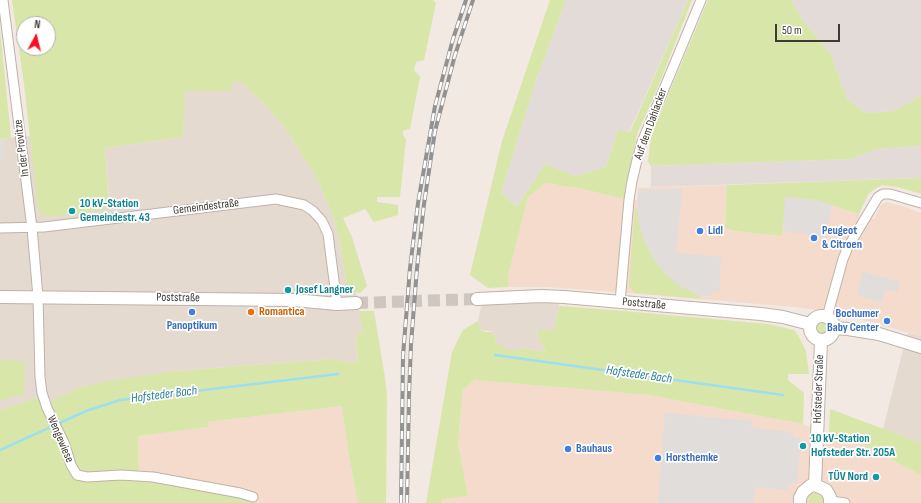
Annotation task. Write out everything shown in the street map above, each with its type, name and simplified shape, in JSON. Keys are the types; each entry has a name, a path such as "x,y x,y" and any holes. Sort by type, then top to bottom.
{"street":[{"name":"In der Provitze","path":"3,0 32,228 38,297"},
{"name":"Auf dem Dahlacker","path":"620,302 629,200 638,156 642,142 700,0"},
{"path":"827,317 843,259 848,247 878,197 883,194 890,194 921,203"},
{"name":"Gemeindestraße","path":"0,228 32,228 276,199 304,205 313,211 322,221 328,234 337,304"},
{"name":"Poststraße","path":"477,299 545,296 761,314 783,317 810,324"},
{"name":"Poststraße","path":"0,297 294,300 337,304 356,303"},
{"name":"Wengewiese","path":"38,297 40,377 42,393 64,445 71,466 77,475 153,477 240,493 253,497"},
{"path":"819,316 827,317 832,322 834,328 830,338 821,341 816,340 809,331 810,324 812,320 819,316"},
{"path":"834,328 868,332 921,347"},
{"name":"Hofsteder Straße","path":"815,485 818,378 821,341"},
{"path":"800,503 800,498 803,492 810,486 815,485 829,493 830,502 845,503"}],"shaded area":[{"path":"566,0 688,0 629,132 618,130 606,167 575,176 545,164 517,207 501,193 537,77"},
{"path":"791,0 921,0 921,96 894,111 866,113 847,99 831,54 803,20"},
{"path":"233,82 241,82 283,125 317,178 333,216 341,247 347,289 356,292 363,333 356,334 358,362 349,363 335,359 176,371 80,387 42,407 39,397 0,410 0,139 30,136 34,167 109,202 105,148 183,137 184,91 231,91"},
{"path":"0,139 3,139 4,160 0,160"},
{"path":"921,146 921,178 651,187 651,166 851,159 876,149"},
{"path":"546,183 583,189 624,199 637,200 638,188 727,185 725,228 735,231 782,236 785,197 815,200 874,219 880,206 886,202 906,207 921,213 921,336 838,313 795,307 547,287 508,287 508,276 528,197"},
{"path":"682,189 676,253 721,257 719,292 713,291 712,296 701,296 680,286 664,272 654,260 644,240 639,223 637,208 639,190"},
{"path":"785,197 815,200 832,205 827,237 783,231"},
{"path":"863,272 900,282 897,292 885,289 882,302 857,295"},
{"path":"556,302 560,306 554,331 537,330 538,337 546,352 520,348 517,350 505,350 497,344 493,332 479,329 478,321 481,307 485,303"},
{"path":"908,333 921,336 921,443 883,429"},
{"path":"475,380 649,395 803,424 829,436 847,436 921,475 921,503 441,503 442,499 468,496 458,443 463,389"},
{"path":"342,406 348,451 358,503 255,503 253,501 139,479 138,436 207,427 207,422"},
{"path":"665,413 752,421 751,428 786,431 793,434 794,438 801,438 797,484 789,483 788,490 755,487 754,503 658,503"}],"green space":[{"path":"12,0 433,0 436,3 424,60 416,62 414,70 420,77 410,129 403,131 403,135 406,139 400,197 377,197 377,202 398,205 398,215 374,222 365,209 343,218 352,237 367,286 360,293 347,290 341,247 333,216 317,178 283,125 241,82 233,82 232,91 185,91 183,137 105,148 109,209 48,217 43,215 38,209 20,56 56,56 56,16 16,16 16,28"},
{"path":"550,0 566,0 537,77 501,193 517,207 545,164 575,176 606,167 618,130 630,132 688,0 692,0 656,92 637,134 624,199 583,189 546,183 528,197 508,276 508,287 488,288 470,275 502,141"},
{"path":"708,0 791,0 803,20 831,54 847,99 866,113 894,111 921,96 921,146 876,149 851,159 651,166 648,162 651,136"},
{"path":"0,29 11,138 0,139"},
{"path":"921,178 921,194 898,187 882,185 869,193 859,214 815,200 786,197 782,236 735,231 725,228 727,185"},
{"path":"635,208 637,208 639,223 644,240 654,260 666,274 680,286 701,296 700,299 636,293 631,289 629,286"},
{"path":"107,212 109,214 47,223 47,221"},
{"path":"560,306 768,324 794,330 806,351 809,374 788,374 788,380 804,393 803,424 649,395 475,380 463,389 458,443 468,496 442,499 441,503 426,503 452,352 463,330 478,321 479,329 486,332 493,332 497,344 505,346 505,350 517,350 520,348 546,352 538,337 537,330 554,330"},
{"path":"359,311 374,311 385,378 387,396 386,503 358,503 348,451 342,406 207,422 208,427 138,436 139,479 169,483 254,501 255,503 0,503 0,410 39,397 42,406 80,387 176,371 335,359 349,363 358,362 356,334 363,333"},
{"path":"822,322 828,324 830,330 828,336 822,338 816,336 814,330 816,324"},
{"path":"0,360 25,362 24,394 0,401"},
{"path":"830,409 921,443 921,475 847,436 829,436"},
{"path":"813,493 818,493 821,496 823,503 809,503 809,496"}],"waterway":[{"name":"Hofsteder Bach","path":"495,355 783,395"},
{"name":"Hofsteder Bach","path":"0,450 86,411 120,400 338,374"}],"tunnel":[{"path":"356,303 477,299"}],"railway":[{"path":"401,503 403,356 410,268 418,203 435,106 453,39 466,0"},
{"path":"407,503 411,344 424,204 435,131 455,55 473,0"}],"place":[{"name":"10 kV-Station Gemeindestr. 43","path":"72,211"},
{"name":"Lidl","path":"700,231"},
{"name":"Peugeot & Citroen","path":"814,238"},
{"name":"Josef Langner","path":"288,290"},
{"name":"Panoptikum","path":"192,312"},
{"name":"Romantica","path":"251,312"},
{"name":"Bochumer Baby Center","path":"887,321"},
{"name":"10 kV-Station Hofsteder Str. 205A","path":"803,446"},
{"name":"Bauhaus","path":"568,449"},
{"name":"Horsthemke","path":"658,458"},
{"name":"TÜV Nord","path":"876,477"}]}
